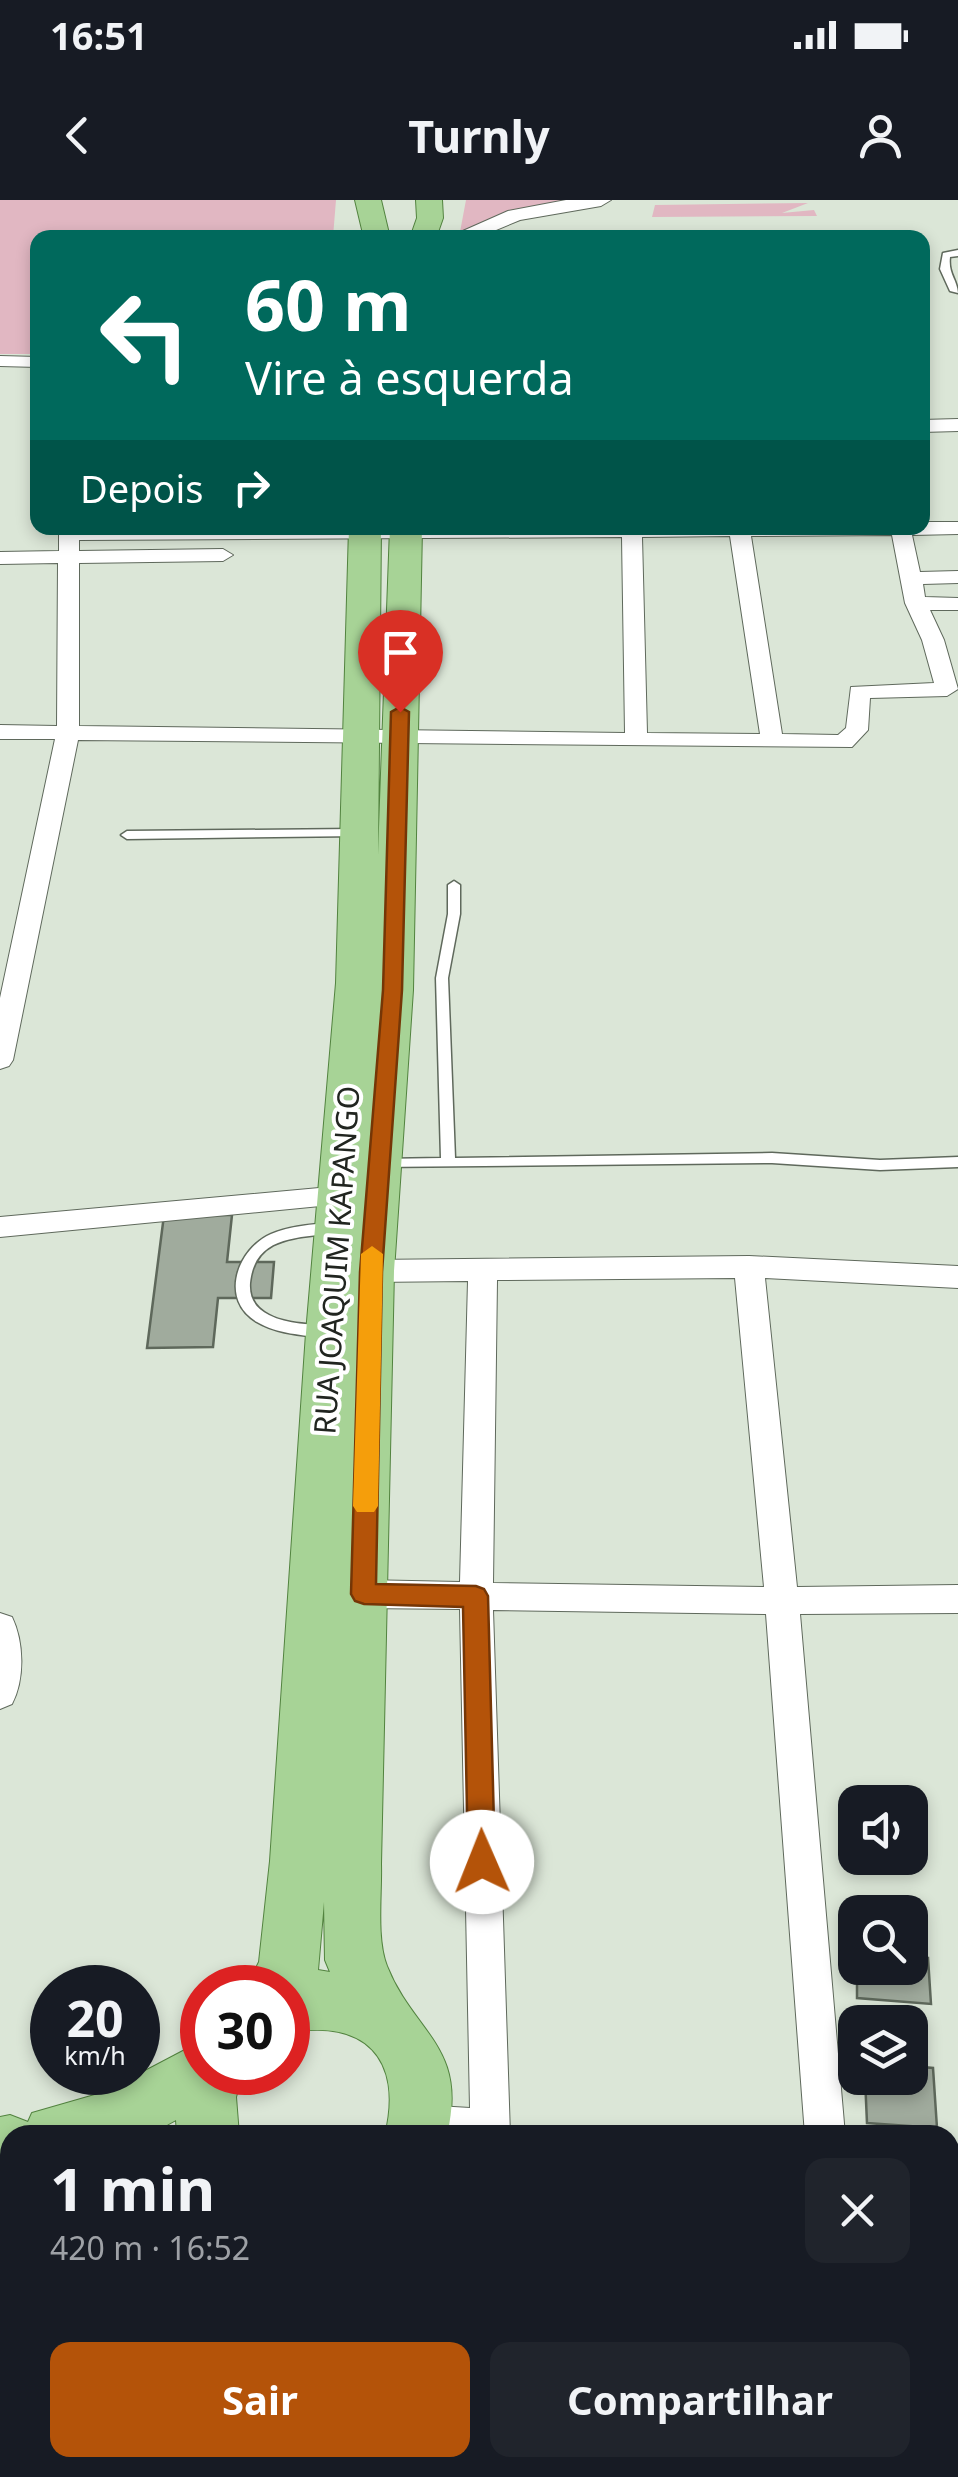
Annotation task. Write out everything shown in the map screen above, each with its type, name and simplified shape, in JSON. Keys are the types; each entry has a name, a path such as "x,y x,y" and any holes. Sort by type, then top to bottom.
{"main road":[{"path":"368,200 375,230"},
{"path":"426,230 430,200"},
{"name":"RUA JOAQUIM KAPANGO","path":"379,2017 356,1960 352,1864 364,1594 371,1272 392,990 379,736 382,536"},
{"name":"RUA JOAQUIM KAPANGO","path":"289,1965 299,1861 330,1332 356,984 356,834 379,736"},
{"path":"310,2003 339,2001 379,2017 402,2038 416,2063 423,2093 419,2125"},
{"path":"95,2125 116,2120 180,2084"},
{"path":"205,2095 207,2125"}],"street":[{"path":"478,230 515,216 601,200"},
{"path":"0,361 30,362"},
{"path":"930,426 958,425"},
{"path":"930,529 958,528"},
{"path":"0,558 70,539 127,535"},
{"path":"342,535 382,536"},
{"path":"70,539 424,535"},
{"path":"632,535 636,738"},
{"path":"740,535 772,741"},
{"path":"0,732 636,738 833,744 852,737 859,722 859,692 952,689 916,604 902,535"},
{"path":"0,1060 68,732 70,539"},
{"path":"912,578 958,576"},
{"path":"916,604 958,604"},
{"path":"0,1227 339,1212"},
{"path":"371,1272 749,1266 958,1277"},
{"path":"749,1266 782,1601 824,2125"},
{"path":"483,1272 476,1596 489,2125"},
{"path":"364,1594 782,1601 958,1599"},
{"path":"0,1626 5,1646 0,1694"}],"lane":[{"path":"958,253 946,254 944,269 958,302"},
{"path":"127,835 356,834"},
{"path":"448,1163 442,978 454,914 454,884"},
{"path":"378,1164 772,1158 880,1165 958,1162"},
{"path":"330,1332 292,1328 254,1313 244,1299 243,1280 252,1254 268,1240 305,1229 339,1212"}],"shaded area":[{"path":"0,200 336,200 334,230 30,230 30,354 0,354"},
{"path":"466,200 581,200 537,205 460,230"},
{"path":"808,203 782,213 814,210 817,216 652,217 655,205"}],"building":[{"path":"164,1215 232,1215 227,1262 274,1262 271,1298 218,1298 213,1347 147,1348"},
{"path":"928,1958 931,2004 857,1998 857,1985 928,1985"},
{"path":"928,2068 933,2068 937,2125 867,2123 866,2095 928,2095"}],"slow traffic":[{"path":"366,1506 372,1254"}],"route":[{"path":"400,712 392,990 371,1272 364,1594 476,1596 482,1862"}]}
